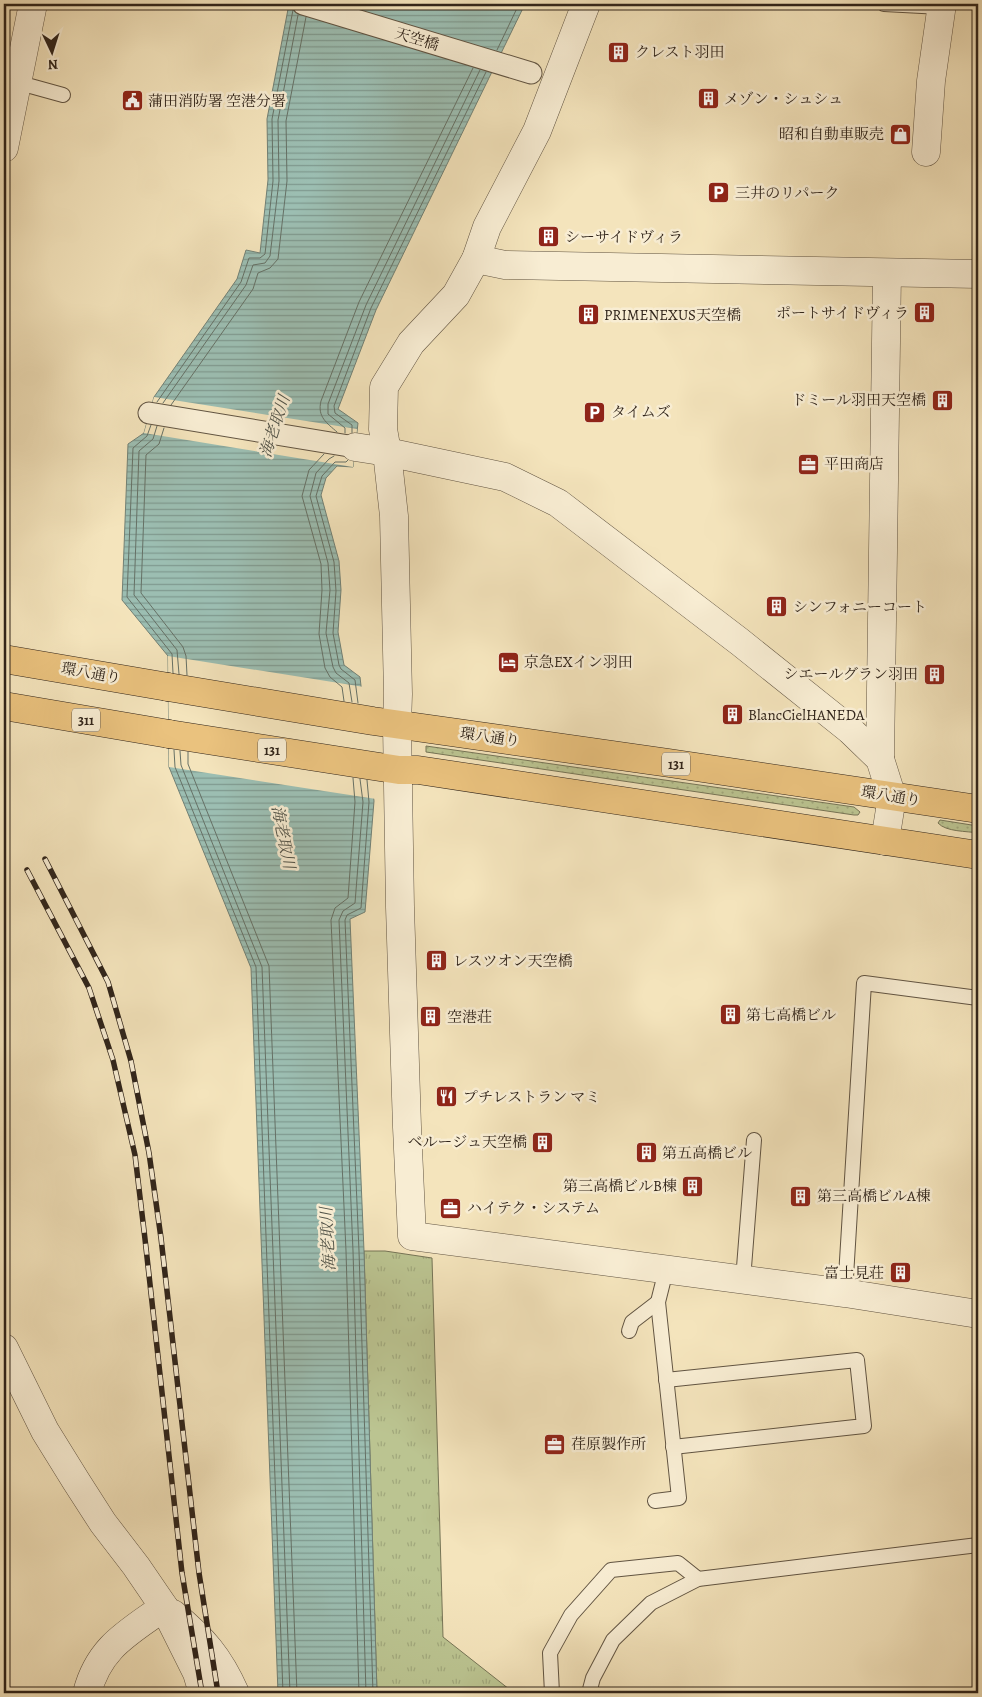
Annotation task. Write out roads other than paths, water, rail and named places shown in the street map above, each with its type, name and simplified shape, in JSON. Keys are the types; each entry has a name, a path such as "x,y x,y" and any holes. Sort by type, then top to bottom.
{"main road":[{"name":"環八通り","path":"4,659 385,723 669,762 978,809"},
{"name":"311","path":"4,706 168,734"},
{"name":"131","path":"168,734 387,768 418,770 978,856"}],"street":[{"path":"4,148 33,4"},
{"name":"天空橋","path":"303,4 531,73"},
{"path":"586,4 537,131 488,227 476,260 456,296 411,343 384,387 382,429 387,452 394,526 398,685 385,723 400,926 412,1236 845,1293 978,1314"},
{"path":"926,152 931,80 942,5"},
{"path":"476,260 505,265 978,274"},
{"path":"885,841 892,797 880,759 887,273"},
{"path":"149,413 387,452 505,477 558,503 850,730 880,759"},
{"path":"6,1361 76,1482 103,1523 164,1607 197,1673 203,1693"},
{"path":"87,1693 98,1662 108,1650 164,1607"},
{"path":"164,1607 197,1634 207,1646 216,1658 234,1693"}],"lane":[{"path":"884,4 942,5"},
{"path":"16,82 63,95"},
{"path":"845,1293 864,983 978,998"},
{"path":"743,1280 754,1140"},
{"path":"655,1501 679,1498 658,1302 666,1270"},
{"path":"628,1331 632,1322 658,1302"},
{"path":"666,1380 857,1360 864,1426 673,1447"},
{"path":"589,1693 593,1678 613,1640 650,1603 698,1579 978,1545"},
{"path":"552,1693 550,1653 571,1615 611,1570 678,1563 698,1579"}],"water":[{"name":"海老取川","path":"289,4 525,4 376,310 338,409 358,423 353,467 337,466 326,478 321,495 339,561 341,590 338,632 344,665 360,677 374,801 365,912 350,919 364,1251 377,1693 278,1693 251,968 169,767 168,656 122,600 128,444 144,433 154,397 237,279 246,250 260,253 268,180 267,119"}],"railway":[{"path":"45,859 108,982 131,1061 149,1153 161,1238 199,1573 218,1693"},
{"path":"27,870 89,988 113,1060 135,1155 182,1573 202,1693"}],"place":[{"name":"クレスト羽田","path":"619,52"},
{"name":"メゾン・シュシュ","path":"708,99"},
{"name":"蒲田消防署 空港分署","path":"132,101"},
{"name":"昭和自動車販売","path":"900,134"},
{"name":"三井のリパーク","path":"719,193"},
{"name":"シーサイドヴィラ","path":"549,237"},
{"name":"ポートサイドヴィラ","path":"925,313"},
{"name":"PRIMENEXUS天空橋","path":"588,315"},
{"name":"ドミール羽田天空橋","path":"942,400"},
{"name":"タイムズ","path":"595,412"},
{"name":"平田商店","path":"808,464"},
{"name":"シンフォニーコート","path":"777,607"},
{"name":"京急EXイン羽田","path":"508,662"},
{"name":"シエールグラン羽田","path":"934,674"},
{"name":"BlancCielHANEDA","path":"732,715"},
{"name":"レスツオン天空橋","path":"437,961"},
{"name":"第七高橋ビル","path":"730,1015"},
{"name":"空港荘","path":"431,1017"},
{"name":"プチレストラン マミ","path":"447,1097"},
{"name":"ベルージュ天空橋","path":"543,1142"},
{"name":"第五高橋ビル","path":"646,1153"},
{"name":"第三高橋ビルB棟","path":"693,1186"},
{"name":"第三高橋ビルA棟","path":"801,1196"},
{"name":"ハイテク・システム","path":"451,1208"},
{"name":"富士見荘","path":"900,1273"},
{"name":"荏原製作所","path":"555,1444"}]}
